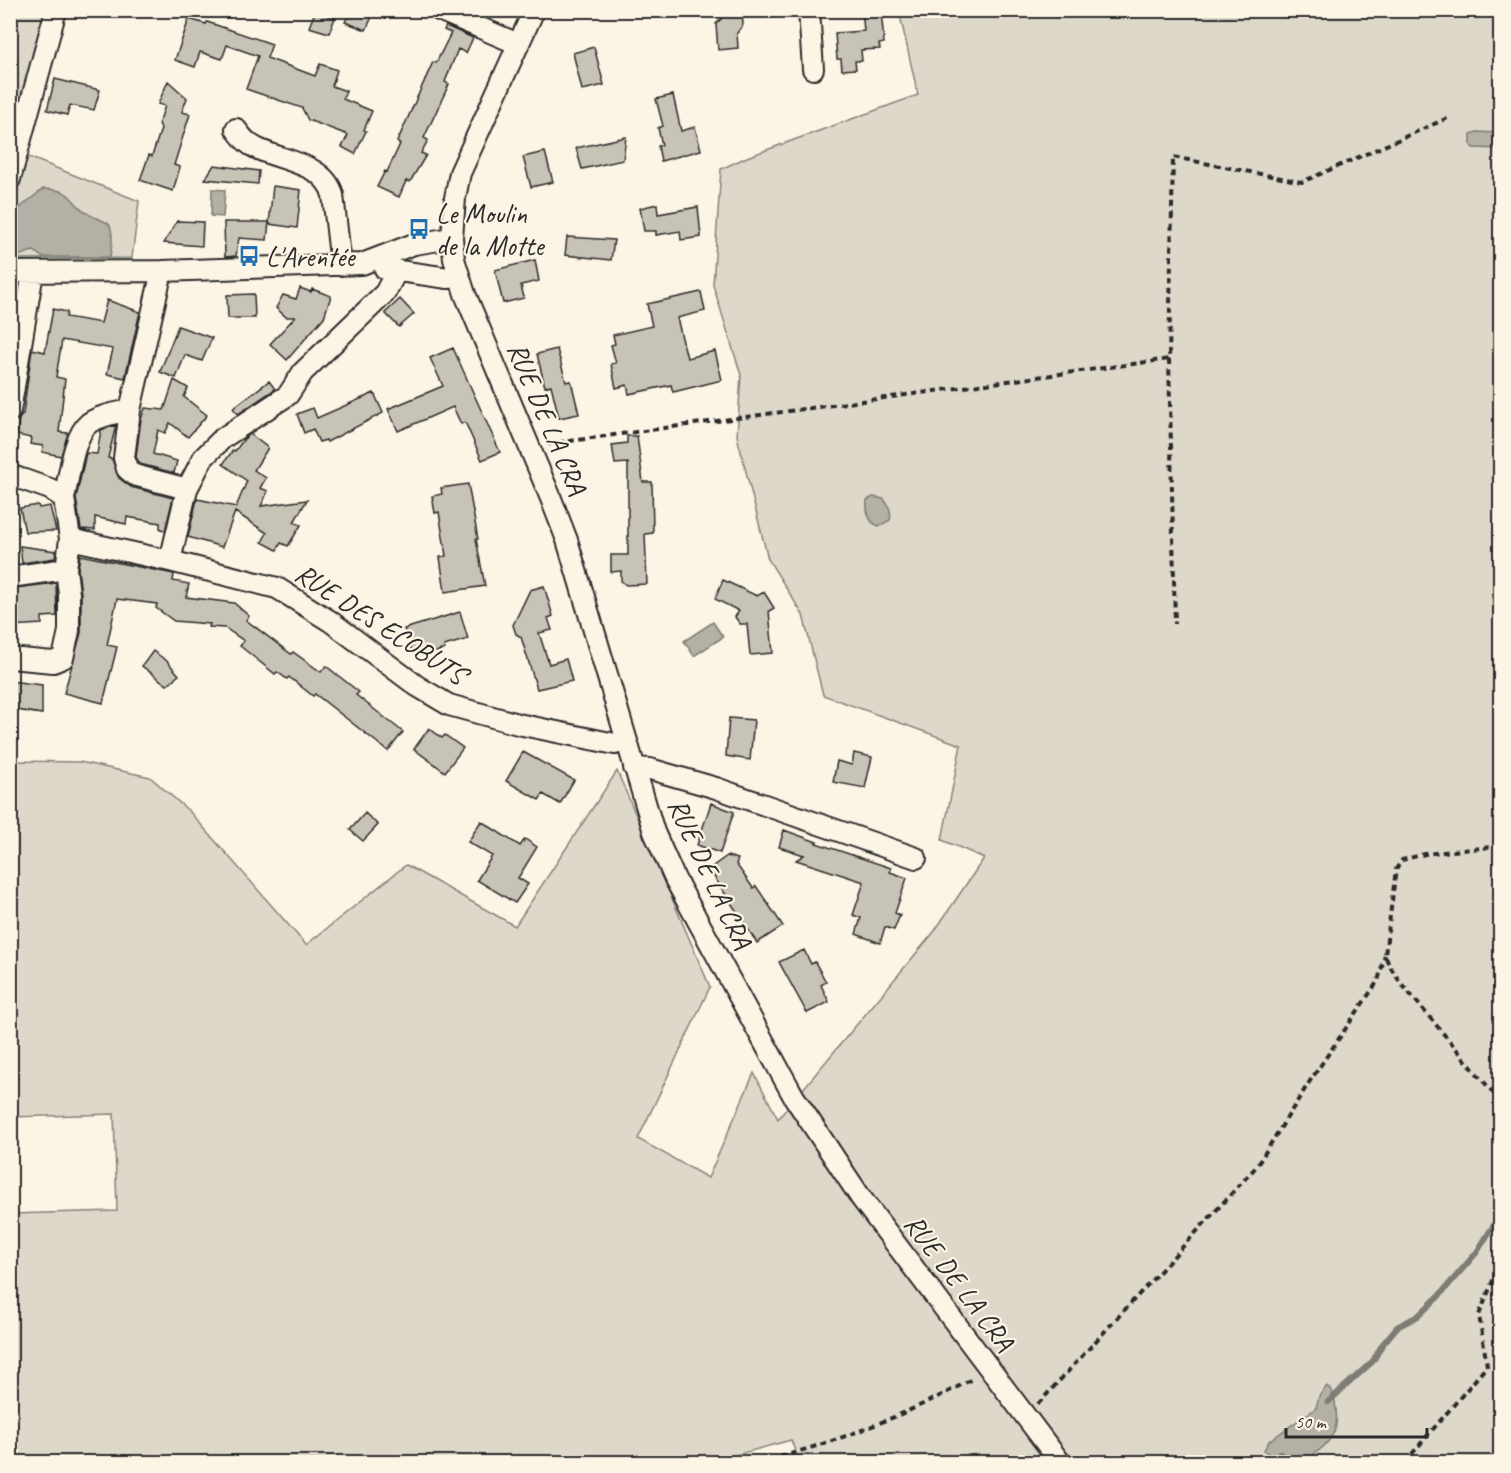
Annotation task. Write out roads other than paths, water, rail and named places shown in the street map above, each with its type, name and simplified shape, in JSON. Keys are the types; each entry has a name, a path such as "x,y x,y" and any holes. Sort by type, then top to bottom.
{"street":[{"path":"10,179 56,10"},
{"path":"440,10 518,44"},
{"name":"RUE DE LA CRA","path":"534,10 460,173 455,198 452,238 459,277 567,540 654,832 675,879 794,1097 861,1198 1060,1462"},
{"path":"809,10 813,69"},
{"path":"236,129 244,140 256,148 315,171 331,186 341,265"},
{"path":"362,264 414,244 452,238"},
{"path":"10,272 162,271 362,264 396,272 448,278 459,277"},
{"path":"162,271 130,410 124,458 127,469 134,475 187,489"},
{"path":"10,411 33,272"},
{"path":"170,561 187,489 203,458 223,438 288,395 303,372 385,293 396,272"},
{"path":"10,658 53,662 63,658 69,631 66,569 70,539 64,498 79,435 89,424 101,417 130,410"},
{"path":"10,475 50,489 64,498"},
{"name":"RUE DES ECOBUTS","path":"70,539 277,588 330,621 417,686 449,705 518,724 615,744 625,740"},
{"path":"10,577 66,569"},
{"path":"634,768 650,769 716,788 916,858"}],"waterway":[{"path":"1328,1402 1373,1361 1382,1345 1397,1327 1418,1316 1439,1296 1477,1252 1500,1215"},
{"path":"1268,1462 1280,1453"}],"place":[{"name":"Le Moulin de la Motte","path":"419,229"},
{"name":"L'Arentée","path":"249,256"}]}
